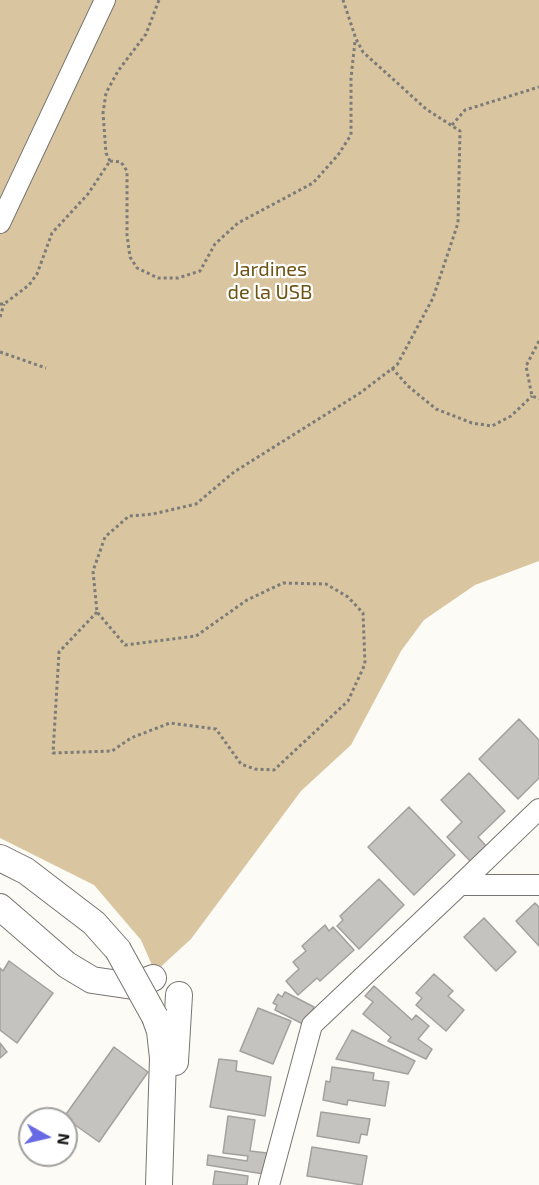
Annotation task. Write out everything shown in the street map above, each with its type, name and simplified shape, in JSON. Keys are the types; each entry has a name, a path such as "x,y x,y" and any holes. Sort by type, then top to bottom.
{"main road":[{"path":"0,858 26,871 94,923 118,950 155,1017 160,1031 163,1058 159,1185"},
{"path":"0,908 67,965 92,980 133,986 153,978"},
{"path":"162,1127 174,1073 179,995"}],"street":[{"path":"0,223 105,0"},
{"path":"269,1185 312,1025 539,809"},
{"path":"460,885 539,885"}],"path":[{"path":"110,161 106,153 103,113 106,93 118,71 146,34 159,0"},
{"path":"97,612 59,652 53,753 112,751 131,738 170,723 216,729 241,764 255,769 274,771 348,701 365,664 363,613 348,597 326,584 283,583 247,600 196,636 125,645 97,612 93,570 105,537 129,516 153,514 196,504 234,472 360,393 398,364 433,298 458,223 460,131 426,109 363,51 356,39 343,0"},
{"path":"110,161 121,162 127,171 127,234 130,257 137,268 158,278 178,279 200,271 215,244 237,223 313,183 339,155 351,135 351,78 356,39"},
{"path":"452,125 465,110 539,87"},
{"path":"0,317 2,304 29,285 37,274 52,233 88,194 110,161"},
{"path":"532,396 526,366 539,341"},
{"path":"0,351 46,368"},
{"path":"392,368 408,386 436,409 472,423 492,426 511,416 532,396"},
{"path":"532,396 539,399"}],"green space":[{"name":"Jardines de la USB","path":"0,0 539,0 539,561 475,585 424,620 401,651 351,745 301,791 191,939 155,972 141,940 94,885 0,838"}],"building":[{"path":"519,719 539,740 539,778 518,799 479,759"},
{"path":"469,773 505,811 478,837 487,847 471,862 447,837 462,822 441,800"},
{"path":"409,807 455,855 414,895 368,847"},
{"path":"379,879 404,905 359,949 337,926 343,920 340,916"},
{"path":"535,903 539,907 539,946 516,921"},
{"path":"484,918 516,952 496,971 464,937"},
{"path":"325,925 329,931 333,927 354,950 320,981 317,978 298,995 286,981 299,969 293,962 306,951 302,946"},
{"path":"9,961 53,993 17,1043 0,1030 0,968 3,971"},
{"path":"434,974 453,991 448,996 464,1010 446,1031 416,1005 422,998 416,993"},
{"path":"374,986 412,1020 416,1015 429,1026 418,1039 432,1049 426,1059 388,1041 391,1037 363,1014 373,1002 365,996"},
{"path":"285,992 314,1007 305,1025 275,1010 277,1005 273,1003 278,994 282,997"},
{"path":"258,1008 291,1021 273,1064 240,1051"},
{"path":"352,1030 415,1061 408,1074 336,1059"},
{"path":"0,1043 7,1052 0,1058"},
{"path":"114,1047 148,1072 99,1142 78,1127 78,1107 71,1107"},
{"path":"219,1059 237,1061 236,1071 271,1077 265,1116 210,1107"},
{"path":"332,1067 374,1073 373,1080 389,1082 385,1106 348,1100 347,1105 323,1100 326,1081 330,1082"},
{"path":"321,1112 370,1119 367,1135 361,1134 359,1143 317,1136"},
{"path":"228,1116 255,1120 250,1151 267,1153 264,1174 207,1165 208,1155 247,1161 248,1156 223,1153"},
{"path":"312,1147 367,1156 362,1185 307,1176"},
{"path":"215,1171 248,1176 247,1185 213,1185"}]}
